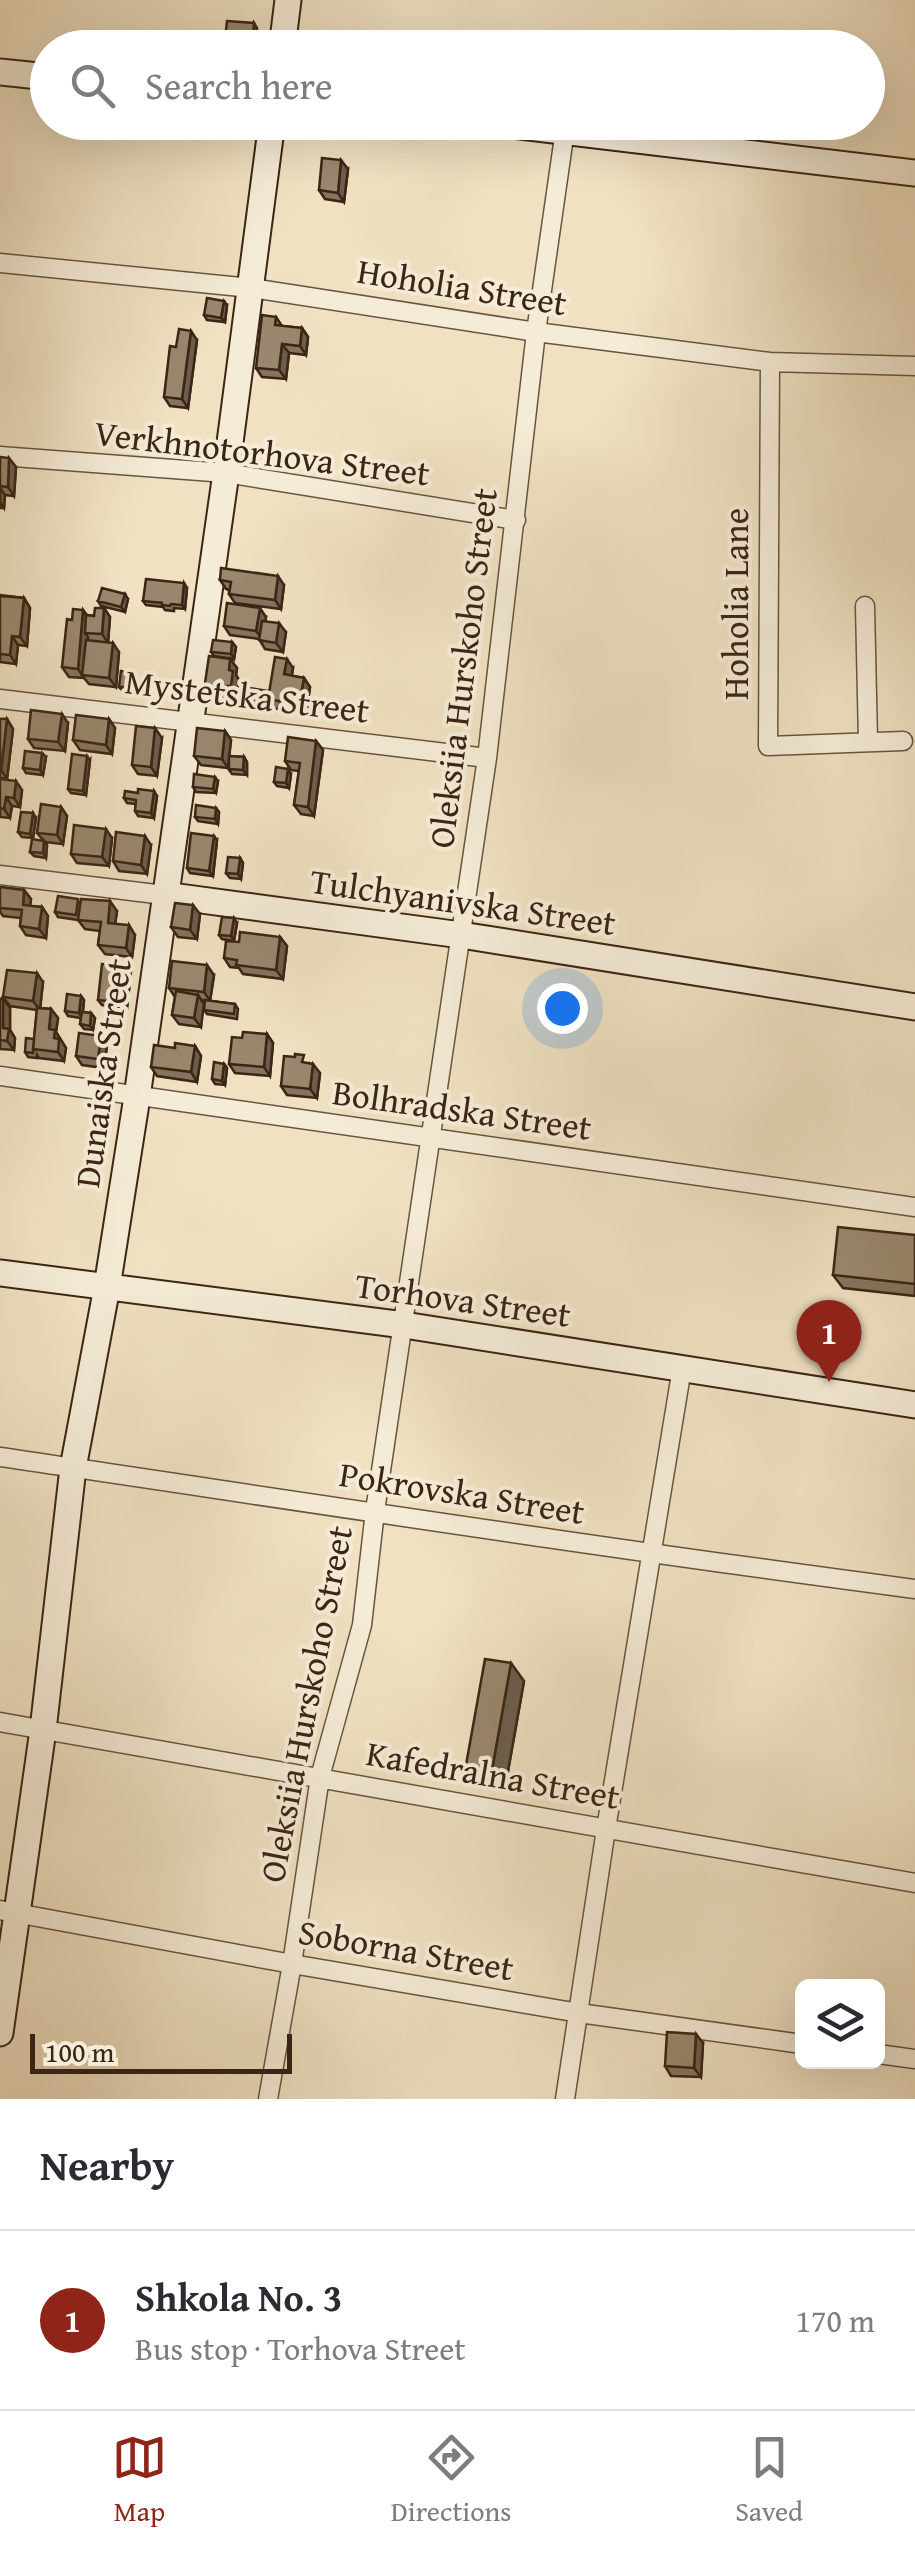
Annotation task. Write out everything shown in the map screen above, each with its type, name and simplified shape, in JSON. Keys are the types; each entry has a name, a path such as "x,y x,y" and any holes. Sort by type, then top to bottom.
{"main road":[{"path":"284,30 288,0"},
{"path":"0,72 30,75"},
{"name":"Dunaiska Street","path":"0,2033 8,1911 44,1730 73,1468 107,1287 192,721 270,140"},
{"path":"646,140 915,173"},
{"name":"Tulchyanivska Street","path":"164,894 461,935 915,1007"},
{"name":"Torhova Street","path":"0,1273 404,1325 915,1405"}],"street":[{"name":"Oleksiia Hurskoho Street","path":"268,2099 320,1778 362,1625 487,758 536,332 564,140"},
{"name":"Hoholia Street","path":"0,262 251,288 536,332 770,362 915,366"},
{"name":"Hoholia Lane","path":"770,362 768,746 903,741"},
{"name":"Verkhnotorhova Street","path":"0,456 226,473 516,520"},
{"path":"864,606 868,742"},
{"name":"Mystetska Street","path":"0,699 487,758"},
{"name":"Tulchyanivska Street","path":"0,875 164,894"},
{"name":"Bolhradska Street","path":"0,1076 915,1207"},
{"path":"565,2099 682,1368"},
{"name":"Pokrovska Street","path":"0,1458 915,1590"},
{"name":"Kafedralna Street","path":"0,1722 915,1883"},
{"name":"Soborna Street","path":"8,1911 579,2013 795,2043"},
{"path":"885,2055 915,2060"}],"building":[{"path":"227,21 254,23 253,30 226,30"},
{"path":"322,158 341,160 338,193 319,190"},
{"path":"207,298 224,301 221,318 204,315"},
{"path":"262,315 276,317 275,325 302,328 300,346 282,344 279,370 256,368"},
{"path":"179,329 191,331 182,399 164,397 170,346 176,347"},
{"path":"0,457 9,458 8,487 0,486"},
{"path":"221,568 278,576 275,600 229,594 231,582 220,580"},
{"path":"146,579 184,583 182,605 143,601"},
{"path":"102,588 125,594 121,607 98,601"},
{"path":"0,596 24,598 20,637 12,636 10,655 0,654"},
{"path":"227,603 260,608 256,631 224,626"},
{"path":"95,608 104,608 102,634 85,633 86,615 94,616"},
{"path":"73,609 83,610 78,669 62,667 67,619 72,620"},
{"path":"262,621 279,623 276,643 259,640"},
{"path":"86,640 113,643 109,678 82,675"},
{"path":"213,640 232,642 231,654 211,652"},
{"path":"209,656 230,659 229,670 233,671 226,693 204,690"},
{"path":"275,657 287,659 284,674 304,678 299,705 268,699"},
{"path":"121,671 132,673 131,687 119,687"},
{"path":"249,688 268,691 266,700 247,697"},
{"path":"31,710 62,714 58,742 28,739"},
{"path":"76,715 109,719 106,745 73,740"},
{"path":"0,719 7,719 1,770 0,770"},
{"path":"136,726 155,728 151,767 132,765"},
{"path":"197,728 225,731 222,759 194,756"},
{"path":"288,737 316,741 308,807 294,805 300,763 285,761"},
{"path":"25,751 42,753 40,770 23,768"},
{"path":"72,754 87,756 83,791 68,789"},
{"path":"229,756 244,757 243,770 229,769"},
{"path":"276,767 288,769 286,783 274,782"},
{"path":"194,774 215,777 213,789 193,787"},
{"path":"0,779 16,781 14,798 6,797 4,809 0,808"},
{"path":"138,789 154,791 151,813 135,811 136,800 124,798 125,791 138,793"},
{"path":"41,804 61,807 57,835 37,833"},
{"path":"196,805 216,808 215,819 195,817"},
{"path":"21,812 33,813 30,834 18,832"},
{"path":"74,825 106,829 102,857 71,854"},
{"path":"116,832 145,836 141,865 113,861"},
{"path":"191,833 214,836 209,871 187,868"},
{"path":"32,839 44,841 43,853 30,852"},
{"path":"228,857 240,858 238,874 226,873"},
{"path":"0,887 24,890 23,905 42,907 39,929 20,926 22,910 0,908"},
{"path":"58,896 78,899 76,915 55,912"},
{"path":"81,899 110,901 108,923 129,925 126,948 98,945 101,922 78,920"},
{"path":"175,903 193,905 190,930 171,927"},
{"path":"222,917 234,918 231,936 219,935"},
{"path":"240,932 280,937 276,970 236,965 237,960 224,958 226,941 239,942"},
{"path":"172,961 207,965 204,992 169,988"},
{"path":"102,964 128,967 124,1003 98,1000"},
{"path":"7,970 37,973 33,1001 3,997"},
{"path":"176,991 198,995 194,1018 172,1015"},
{"path":"67,994 81,996 79,1013 65,1011"},
{"path":"0,999 3,1028 9,1029 7,1041 0,1040"},
{"path":"205,1000 235,1004 234,1014 204,1010"},
{"path":"37,1008 51,1009 49,1029 55,1030 54,1038 59,1039 58,1052 33,1049"},
{"path":"82,1012 91,1013 90,1026 80,1024"},
{"path":"243,1032 267,1034 264,1067 229,1064 232,1037 242,1038"},
{"path":"79,1033 101,1036 98,1059 76,1056"},
{"path":"26,1038 34,1039 33,1053 25,1052"},
{"path":"175,1043 195,1046 191,1072 151,1067 154,1045 175,1048"},
{"path":"304,1055 302,1062 313,1064 310,1089 281,1086 284,1056"},
{"path":"214,1062 224,1064 222,1081 212,1079"},
{"path":"838,1227 915,1235 915,1284 833,1275"},
{"path":"485,1659 511,1663 492,1770 466,1765"},
{"path":"667,2032 696,2034 694,2068 665,2066"}],"place":[{"name":"Shkola No. 3","path":"829,1382"}]}
